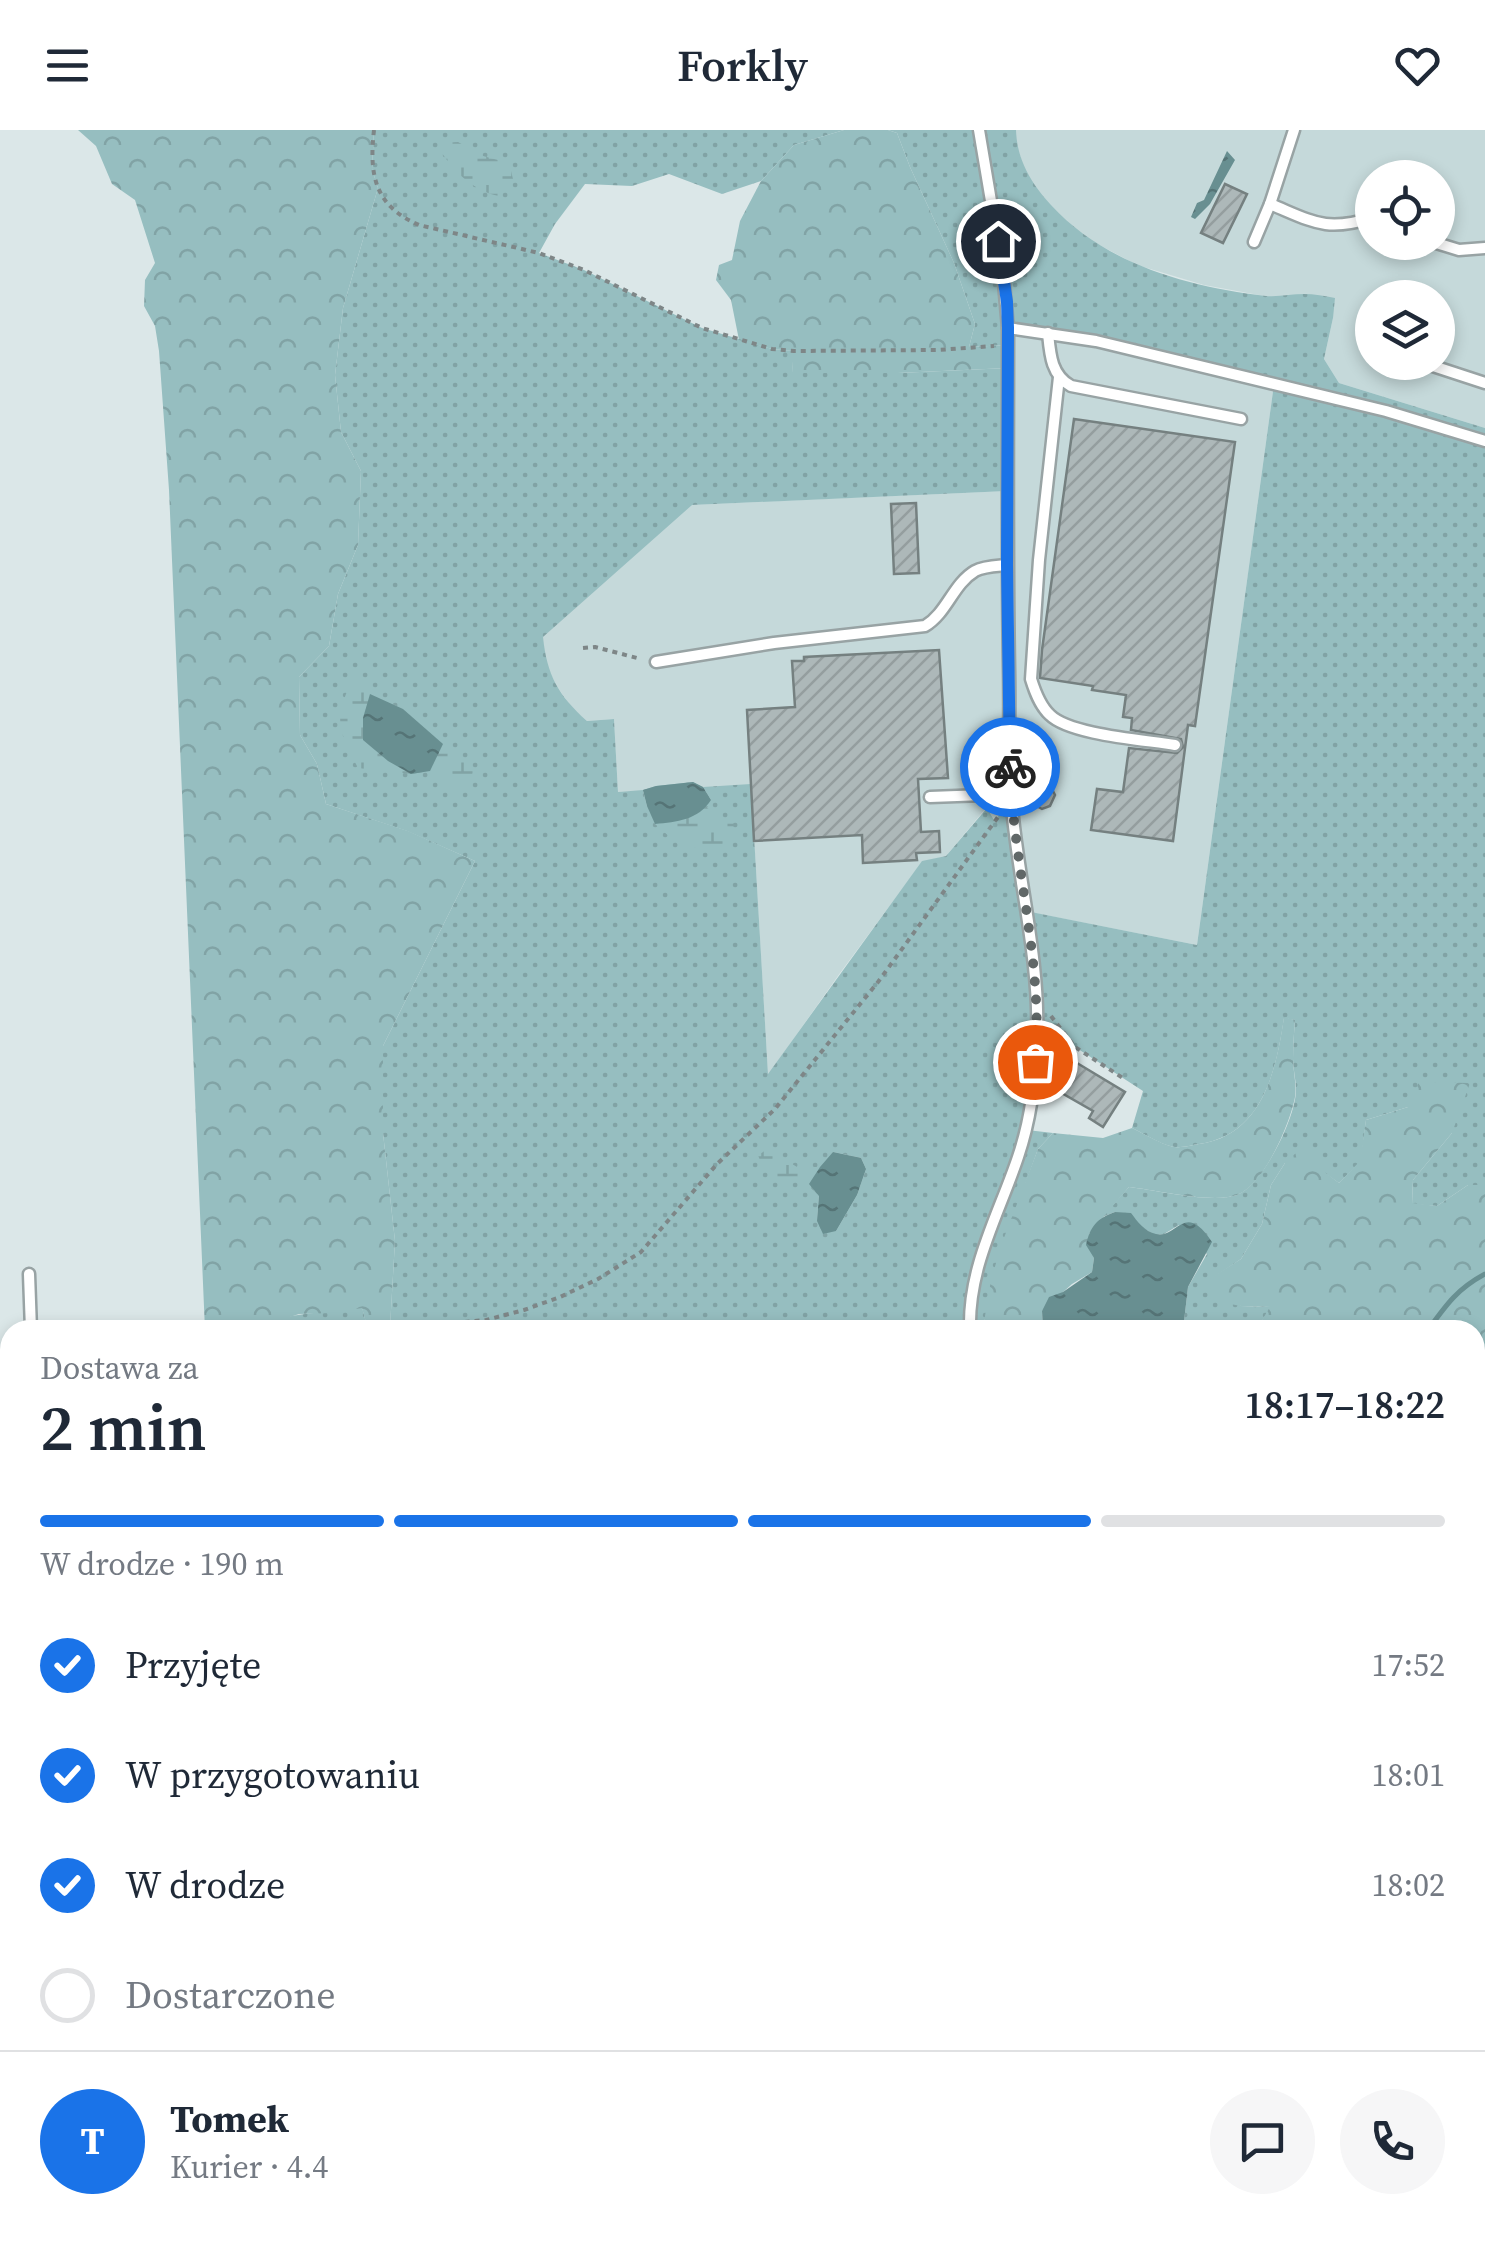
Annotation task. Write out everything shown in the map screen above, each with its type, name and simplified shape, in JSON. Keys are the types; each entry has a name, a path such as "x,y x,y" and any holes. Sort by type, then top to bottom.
{"lane":[{"path":"971,1320 973,1287 983,1244 1026,1130 1033,1085 1037,998 1011,794 1008,328 1003,272 979,130"},
{"path":"1254,242 1294,130"},
{"path":"1270,204 1318,224 1355,222"},
{"path":"1455,249 1485,248"},
{"path":"1008,328 1096,341 1386,411 1485,441"},
{"path":"1048,334 1050,356 1058,377 1038,560 1034,690 1050,715 1067,726 1176,745"},
{"path":"1455,374 1485,384"},
{"path":"1058,377 1086,390 1240,419"},
{"path":"656,662 774,643 925,626 939,615 972,572 1007,565"},
{"path":"930,797 1011,794"},
{"path":"29,1274 31,1320"}],"path":[{"path":"374,130 374,178 385,200 404,218 538,253 584,270 702,328 772,349 794,351 938,350 1008,344"},
{"path":"582,648 595,646 656,662"},
{"path":"486,1320 560,1298 641,1252 718,1164 775,1109 878,982 983,839 1011,794"},
{"path":"1037,998 1076,1047 1126,1080"}],"shaded area":[{"path":"1016,130 1485,130 1485,428 1339,383 1324,359 1333,318 1307,294 1270,297 1204,285 1137,265 1090,240 1065,221 1037,190 1024,168"},
{"path":"1008,328 1072,337 1274,384 1197,945 1025,911 986,808 946,856 922,862 768,1075 751,785 618,792 614,719 587,721 573,709 546,665 542,637 691,505 1007,491"}],"green space":[{"path":"78,130 374,130 372,169 378,188 343,308 335,375 341,432 361,471 358,545 338,594 329,646 299,677 300,735 317,764 326,804 408,831 475,861 383,1046 383,1133 395,1241 390,1320 365,1320 362,1308 299,1314 281,1320 205,1320 169,490 159,351 155,326 144,306 145,280 155,263 135,200 112,184 96,146"},
{"path":"374,130 844,130 794,145 761,181 722,194 669,174 632,186 585,184 539,253 584,270 702,328 772,349 794,351 792,372 1008,368 1007,491 692,505 543,637 551,673 568,702 587,721 614,719 618,792 643,790 647,806 711,800 703,787 751,784 768,1074 922,861 946,856 987,808 995,822 1011,794 1026,911 1197,945 1274,384 1096,341 1009,328 1008,345 969,347 975,324 954,263 897,133 888,130 1016,130 1022,161 1037,188 1096,243 1150,269 1207,286 1266,296 1308,294 1335,298 1324,359 1339,383 1485,428 1485,1185 1468,1185 1437,1206 1412,1204 1413,1180 1452,1133 1408,1107 1366,1120 1361,1161 1339,1183 1322,1171 1285,1163 1271,1185 1262,1224 1241,1259 1214,1277 1241,1306 1271,1307 1263,1320 1184,1320 1188,1287 1207,1254 1179,1225 1155,1235 1115,1212 1102,1217 1129,1187 1213,1198 1237,1195 1247,1189 1276,1149 1295,1102 1295,1020 1284,1018 1270,1079 1251,1114 1238,1128 1220,1138 1181,1147 1132,1128 1143,1091 1066,1038 1038,1040 1027,1130 1053,1133 1038,1149 985,1320 390,1320 395,1241 383,1133 383,1046 475,861 407,831 326,804 317,764 300,735 299,677 329,646 338,594 358,545 361,471 341,432 335,375 343,308 378,188 372,169","holes":["833,1152 861,1158 866,1169 857,1195 836,1231 817,1221 819,1196"]},
{"path":"844,130 897,133 954,263 975,324 969,347 1008,345 1008,368 792,373 793,351 739,340 731,300 716,280 719,265 732,260 740,221 761,181 794,145"},
{"path":"458,142 483,156 509,163 513,179 499,196 473,185 445,158 440,150 442,143"},
{"path":"354,675 370,694 403,709 474,769 469,786 453,791 430,771 411,774 358,768 340,722"},
{"path":"693,782 703,787 711,800 707,808 733,823 734,842 719,852 679,845 655,824 647,806 643,790"},
{"path":"1284,1017 1295,1020 1296,1088 1288,1122 1266,1167 1247,1189 1226,1197 1199,1197 1129,1187 1089,1234 1094,1258 1092,1272 1042,1311 1042,1320 984,1320 1002,1243 1038,1149 1053,1133 1103,1138 1132,1128 1178,1147 1220,1138 1238,1128 1251,1114 1262,1098 1276,1059"},
{"path":"1419,1082 1470,1083 1452,1133 1413,1180 1412,1203 1437,1206 1468,1185 1485,1185 1485,1320 1262,1320 1270,1307 1208,1300 1214,1276 1241,1259 1262,1224 1271,1185 1285,1163 1308,1142 1322,1170 1339,1183 1360,1161 1366,1120 1408,1107"},
{"path":"768,1149 797,1167 820,1167 833,1152 861,1158 866,1169 857,1195 836,1231 823,1234 817,1221 819,1196 801,1183 769,1173 763,1166 758,1155"},
{"path":"362,1307 365,1320 276,1320"}],"water":[{"path":"1227,151 1235,160 1210,204 1195,219 1191,217 1197,203 1204,200"},
{"path":"370,694 403,709 443,744 430,771 411,774 363,740 363,718"},
{"path":"693,782 703,787 711,800 706,807 686,819 655,824 643,790"},
{"path":"833,1152 861,1158 866,1169 857,1195 836,1231 823,1234 817,1221 819,1196 809,1184"},
{"path":"1115,1212 1131,1213 1145,1229 1156,1234 1188,1222 1212,1242 1188,1287 1184,1320 1042,1320 1049,1297 1092,1272 1094,1258 1086,1245 1095,1224"}],"building":[{"path":"1225,184 1247,194 1223,243 1201,233"},
{"path":"1074,419 1235,442 1195,726 1188,725 1173,841 1091,830 1097,789 1123,792 1129,748 1177,753 1183,747 1181,739 1131,730 1132,718 1123,717 1126,695 1040,678"},
{"path":"916,503 919,573 894,574 891,504"},
{"path":"939,650 948,778 918,779 921,832 939,831 940,852 916,853 917,860 863,863 862,835 754,841 747,710 795,707 792,661 804,661 804,657"},
{"path":"1042,780 1055,795 1050,806 1042,809 1031,803 1029,795"},
{"path":"1077,1063 1125,1092 1103,1127 1089,1118 1093,1111 1060,1092"}],"waterway":[{"path":"1436,1320 1453,1298 1485,1274"}],"way so far":[{"path":"1010,767 1014,832 1037,998 1035,1062"}],"route":[{"path":"998,241 1008,328 1010,767"}]}
